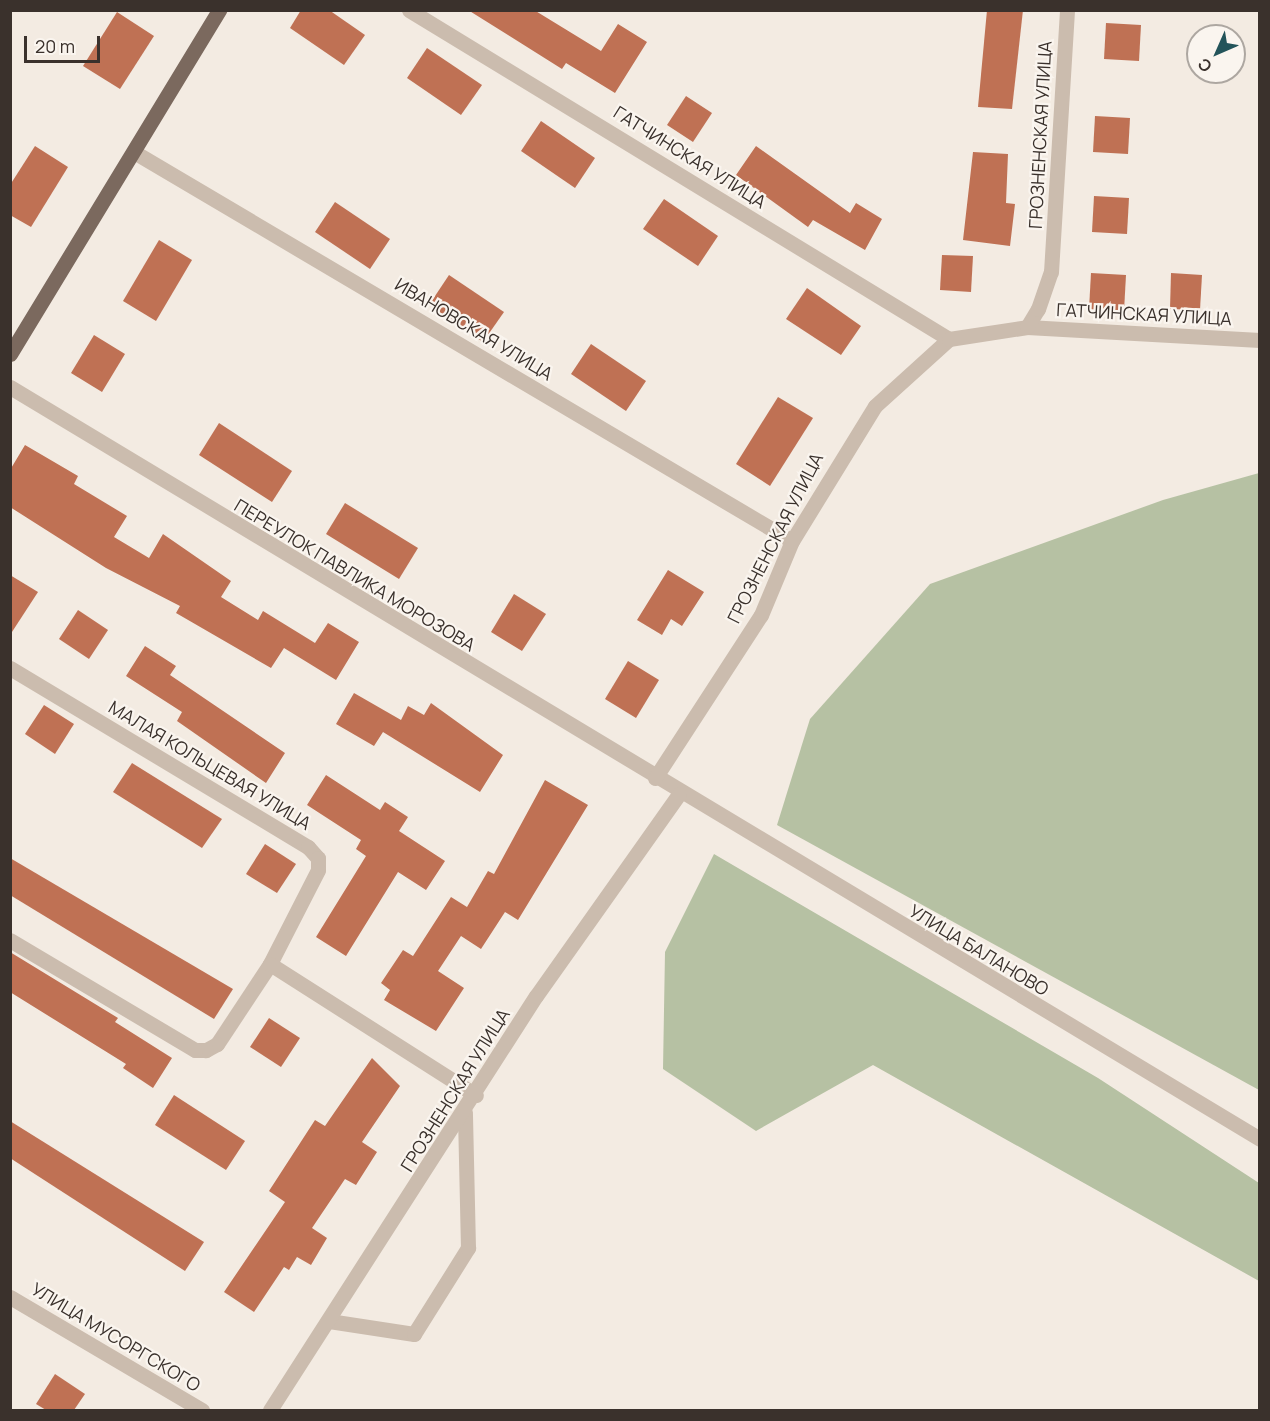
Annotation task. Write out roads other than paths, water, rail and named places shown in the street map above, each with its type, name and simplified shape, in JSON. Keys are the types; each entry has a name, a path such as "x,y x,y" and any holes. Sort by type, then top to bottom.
{"main road":[{"path":"10,354 219,10"}],"street":[{"name":"ГАТЧИНСКАЯ УЛИЦА","path":"409,10 949,339"},
{"name":"ГРОЗНЕНСКАЯ УЛИЦА","path":"1027,327 1047,292 1051,272 1067,10"},
{"name":"ИВАНОВСКАЯ УЛИЦА","path":"134,152 792,541"},
{"name":"ГАТЧИНСКАЯ УЛИЦА","path":"1027,327 1260,340"},
{"path":"949,339 1027,327"},
{"name":"ГРОЗНЕНСКАЯ УЛИЦА","path":"655,778 761,615 792,541 874,405 949,339"},
{"name":"ПЕРЕУЛОК ПАВЛИКА МОРОЗОВА","path":"10,387 680,794"},
{"name":"МАЛАЯ КОЛЬЦЕВАЯ УЛИЦА","path":"10,668 318,858 318,870 270,964 218,1044 195,1050 10,940"},
{"name":"ГРОЗНЕНСКАЯ УЛИЦА","path":"270,1410 476,1095 536,996 680,794"},
{"name":"УЛИЦА БАЛАНОВО","path":"680,794 1260,1139"},
{"path":"270,964 476,1095"},
{"path":"329,1321 414,1334 468,1248 465,1112"},
{"name":"УЛИЦА МУСОРГСКОГО","path":"10,1298 202,1410"}]}
